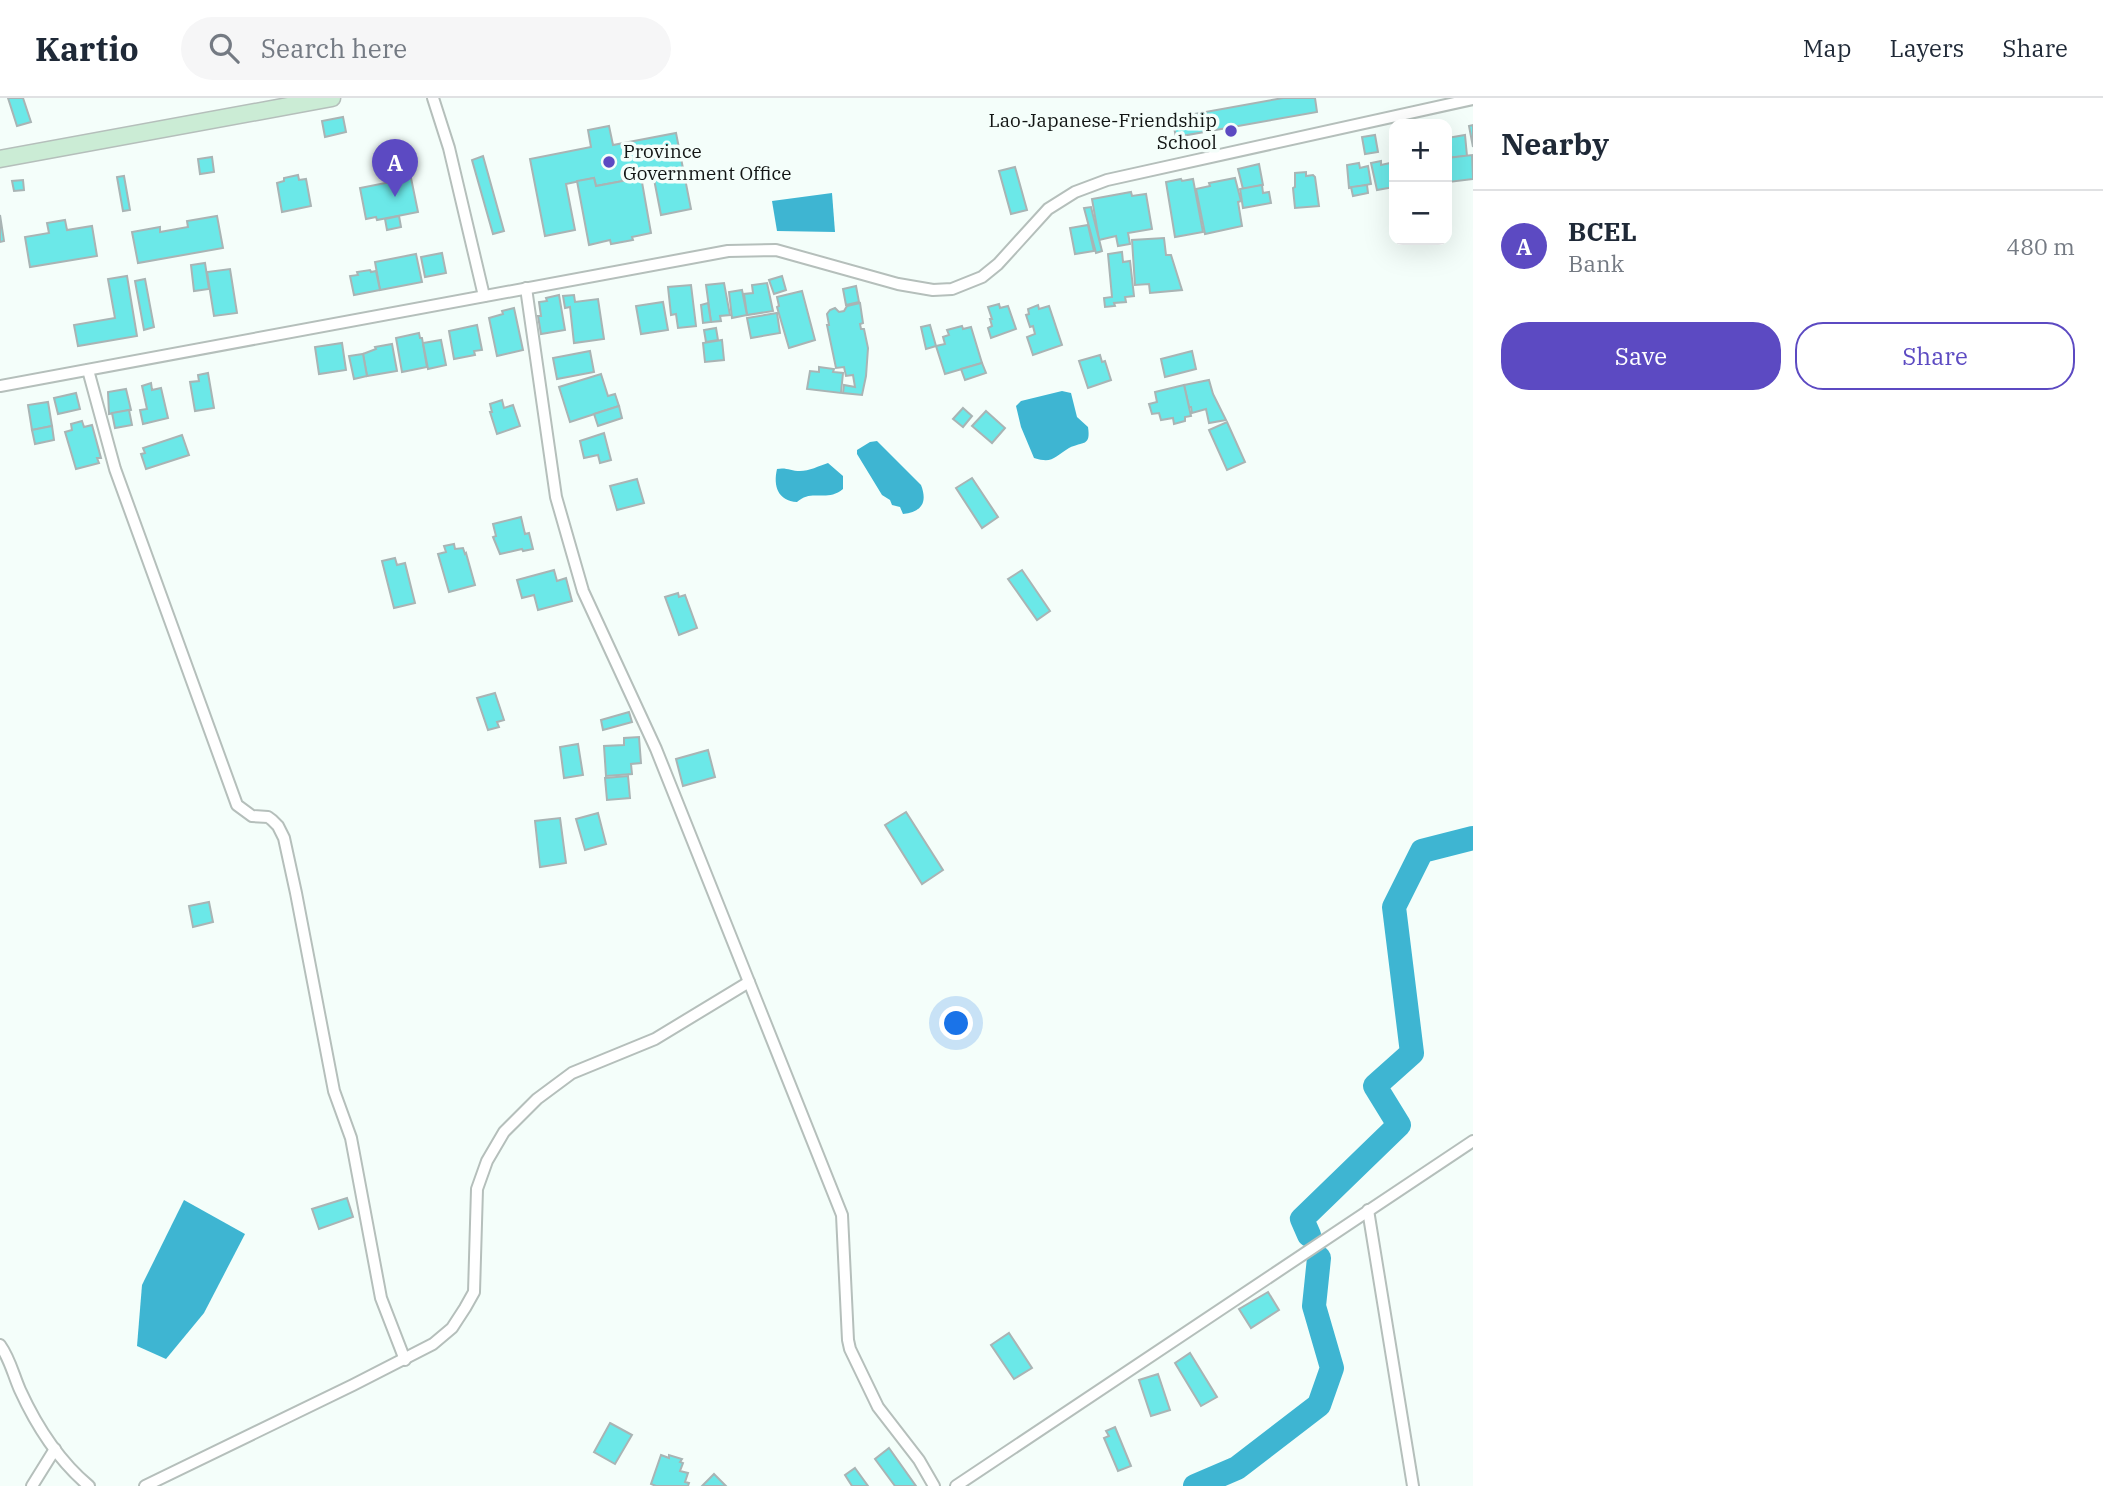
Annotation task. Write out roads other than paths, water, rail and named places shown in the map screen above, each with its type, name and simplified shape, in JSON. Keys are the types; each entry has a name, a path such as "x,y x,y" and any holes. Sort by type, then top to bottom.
{"street":[{"path":"0,159 332,98"},
{"path":"433,98 449,148 484,296"},
{"path":"0,386 728,251 776,250 898,284 933,290 952,289 982,277 998,264 1048,209 1075,192 1121,177 1473,99"},
{"path":"526,288 556,498 583,591 656,749 842,1214 850,1349 878,1407 919,1460 934,1486"},
{"path":"88,370 116,469 237,806 252,816 268,817 278,826 284,838 334,1091 351,1138 382,1298 405,1360"},
{"path":"145,1486 433,1344 452,1328 474,1292 477,1189 487,1161 504,1132 537,1099 572,1073 655,1039 749,982"},
{"path":"956,1486 1473,1141"},
{"path":"1368,1210 1412,1486"},
{"path":"0,1345 8,1357 33,1418 55,1449 89,1486"},
{"path":"32,1486 55,1449"}],"water":[{"path":"832,193 835,232 777,231 772,201"},
{"path":"1062,391 1071,393 1077,417 1088,427 1087,441 1069,448 1053,459 1034,458 1021,427 1016,406 1021,401"},
{"path":"877,441 921,485 924,497 918,509 903,514 900,507 892,505 890,500 882,495 857,454 857,450"},
{"path":"828,463 843,476 843,489 837,493 808,496 797,502 785,499 778,492 777,469 803,471"},
{"path":"184,1200 245,1234 204,1313 166,1359 137,1346 142,1285"}],"waterway":[{"path":"1309,1235 1302,1219 1399,1125 1375,1086 1412,1053 1394,907 1422,851 1473,838"},
{"path":"1195,1486 1237,1468 1319,1405 1332,1368 1314,1306 1319,1258"}],"place":[{"name":"Lao-Japanese-Friendship School","path":"1231,131"},
{"name":"Province Government Office","path":"609,162"},
{"name":"BCEL","path":"395,197"}]}
